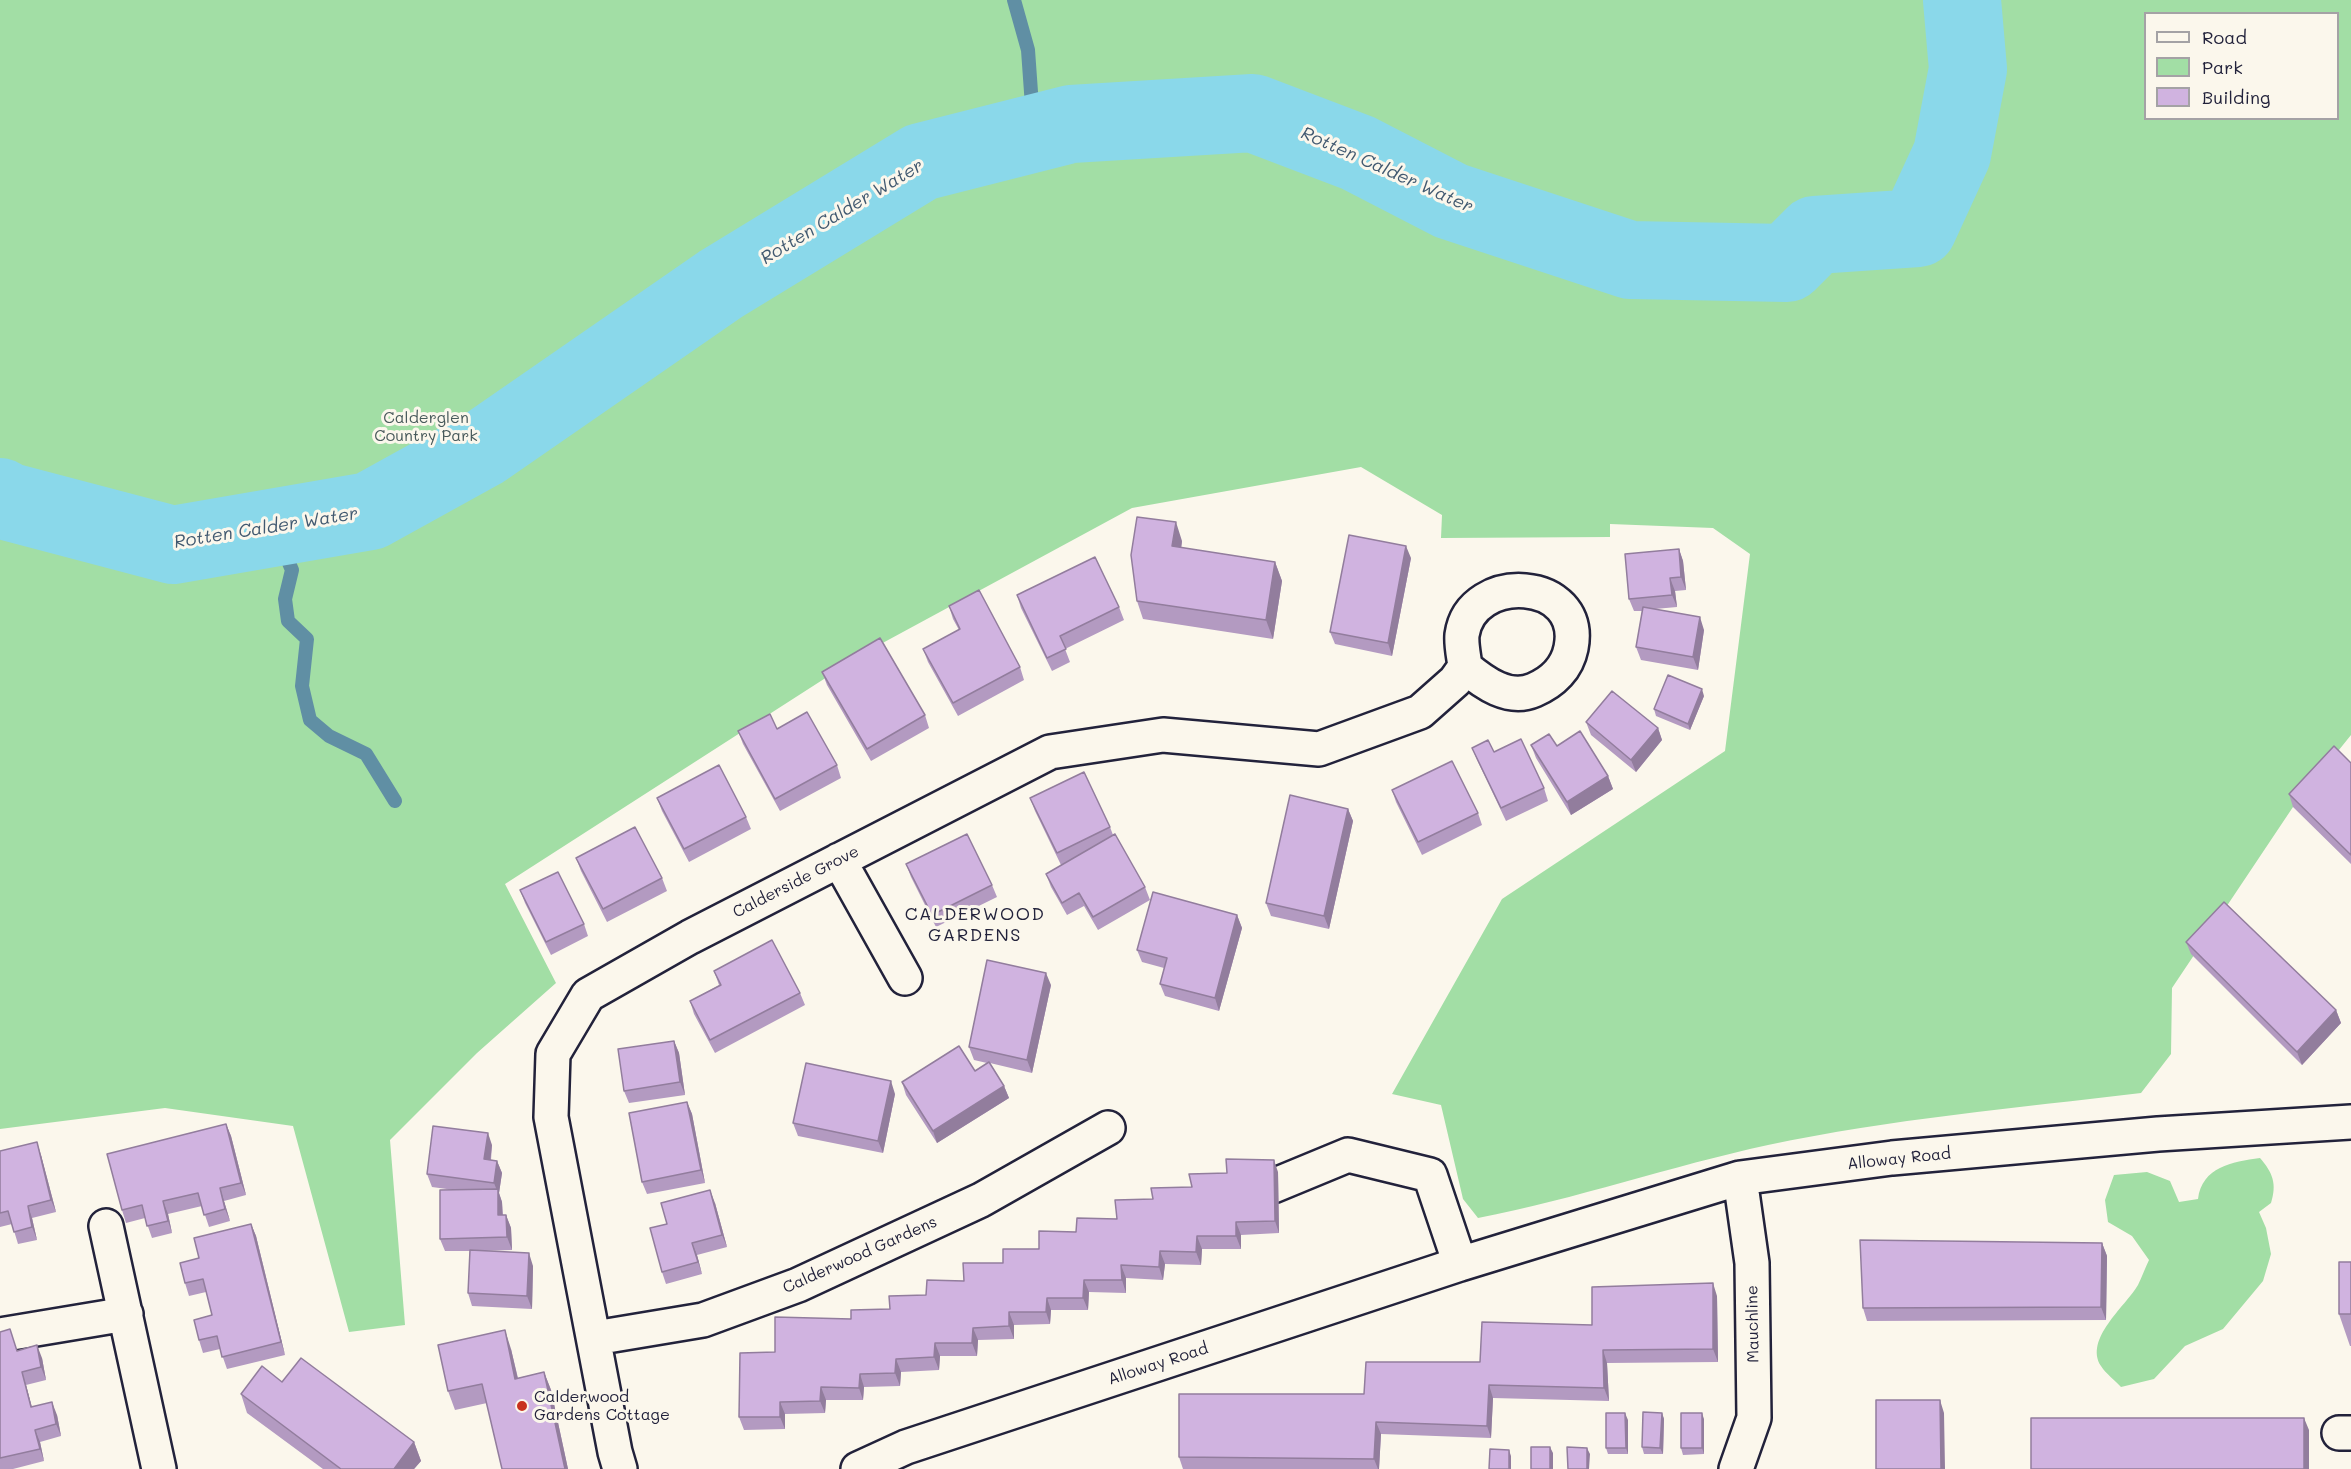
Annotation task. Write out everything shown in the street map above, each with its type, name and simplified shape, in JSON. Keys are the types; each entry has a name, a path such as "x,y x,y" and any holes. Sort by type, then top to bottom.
{"street":[{"name":"Calderside Grove","path":"620,1469 551,1117 553,1054 588,995 690,937 1050,752 1163,735 1319,749 1420,712 1455,681 1465,667"},
{"path":"839,860 905,978"},
{"name":"Alloway Road","path":"858,1469 906,1447 1460,1264 1740,1178 1938,1154 2158,1134 2351,1122"},
{"name":"Calderwood Gardens","path":"595,1338 703,1320 798,1285 981,1200 1108,1128"},
{"path":"1273,1186 1348,1155 1430,1175 1460,1264"},
{"name":"Mauchline","path":"1736,1469 1754,1418 1752,1263 1740,1178"},
{"path":"106,1226 159,1469"},
{"path":"0,1335 126,1314"}],"green space":[{"name":"Calderglen Country Park","path":"0,0 2351,0 2351,735 2293,807 2172,988 2171,1054 2141,1093 1954,1115 1814,1136 1732,1153 1551,1202 1478,1218 1463,1199 1441,1105 1392,1094 1502,899 1725,751 1750,554 1713,528 1610,524 1610,537 1441,538 1442,515 1361,467 1132,508 866,652 505,884 556,983 477,1053 390,1140 405,1325 349,1332 293,1126 165,1108 0,1129"},
{"path":"2260,1158 2271,1174 2274,1184 2271,1203 2259,1212 2266,1228 2271,1254 2263,1281 2223,1329 2185,1346 2154,1379 2121,1387 2101,1366 2097,1356 2098,1345 2108,1324 2138,1285 2149,1260 2132,1236 2108,1222 2105,1200 2114,1175 2147,1172 2170,1181 2179,1202 2198,1199 2205,1180 2220,1168"}],"building":[{"path":"1137,517 1176,522 1172,546 1275,562 1266,620 1137,601 1131,555"},
{"path":"1349,535 1406,546 1388,643 1330,632"},
{"path":"1679,549 1681,577 1670,578 1672,595 1629,599 1625,554"},
{"path":"1095,557 1119,607 1060,636 1066,649 1047,658 1017,595"},
{"path":"979,590 1020,667 953,703 923,649 960,629 949,606"},
{"path":"1643,607 1700,617 1693,657 1636,647"},
{"path":"880,638 925,715 867,749 822,672"},
{"path":"1668,675 1702,689 1688,724 1654,709"},
{"path":"1612,691 1658,728 1631,760 1586,722"},
{"path":"807,712 837,765 775,799 738,731 770,714 777,729"},
{"path":"1580,731 1608,776 1567,802 1531,745 1549,734 1557,746"},
{"path":"1521,739 1544,788 1501,808 1472,748 1488,740 1494,752"},
{"path":"2334,746 2351,763 2351,855 2289,794"},
{"path":"1452,761 1478,813 1418,842 1392,790"},
{"path":"719,765 746,817 684,849 657,798"},
{"path":"1084,772 1110,827 1057,853 1030,798"},
{"path":"1290,795 1348,809 1324,916 1266,903"},
{"path":"635,827 662,878 603,909 576,858"},
{"path":"967,834 992,885 932,915 906,864"},
{"path":"1115,834 1145,887 1093,917 1079,893 1062,903 1046,874"},
{"path":"558,872 584,924 546,942 520,890"},
{"path":"1153,892 1237,915 1215,998 1160,984 1167,958 1137,950"},
{"path":"2224,902 2336,1010 2297,1052 2186,942"},
{"path":"772,940 800,993 710,1040 690,1001 721,985 714,971"},
{"path":"987,960 1046,973 1027,1060 969,1047"},
{"path":"674,1041 680,1082 624,1091 618,1049"},
{"path":"959,1046 975,1071 989,1062 1004,1086 933,1131 902,1082"},
{"path":"806,1063 891,1081 878,1141 793,1123"},
{"path":"687,1102 701,1170 642,1182 629,1113"},
{"path":"226,1124 241,1183 220,1188 225,1209 204,1215 198,1193 163,1201 168,1221 147,1226 142,1205 122,1210 107,1154"},
{"path":"433,1126 488,1133 484,1159 497,1161 494,1183 427,1174"},
{"path":"37,1142 51,1200 28,1206 32,1227 14,1232 8,1211 0,1213 0,1151"},
{"path":"1226,1159 1274,1160 1275,1221 1236,1222 1236,1236 1197,1236 1196,1252 1160,1251 1159,1267 1121,1265 1122,1280 1084,1280 1083,1298 1047,1298 1046,1312 1009,1312 1009,1326 973,1328 972,1343 935,1343 934,1357 896,1359 895,1373 860,1374 859,1388 821,1387 820,1401 780,1402 780,1417 739,1417 740,1353 775,1352 775,1317 851,1319 851,1310 890,1309 889,1296 926,1295 927,1280 964,1281 963,1263 1003,1263 1003,1249 1039,1249 1039,1231 1076,1232 1077,1218 1117,1219 1115,1200 1153,1199 1151,1188 1192,1187 1189,1174 1227,1173"},
{"path":"498,1189 498,1215 506,1215 507,1237 440,1239 440,1190"},
{"path":"710,1190 722,1235 692,1243 698,1262 662,1272 650,1228 667,1224 661,1203"},
{"path":"251,1224 281,1342 222,1357 217,1336 199,1340 194,1320 212,1315 203,1279 185,1283 180,1263 199,1258 194,1238"},
{"path":"1860,1240 2102,1243 2101,1307 1863,1308"},
{"path":"470,1250 529,1253 527,1296 468,1293"},
{"path":"2339,1262 2351,1262 2351,1314 2339,1314"},
{"path":"1713,1283 1713,1349 1603,1350 1604,1388 1489,1385 1487,1426 1376,1422 1374,1459 1179,1457 1179,1394 1364,1394 1366,1362 1480,1362 1482,1322 1592,1325 1592,1287"},
{"path":"10,1329 17,1351 37,1345 41,1367 22,1372 31,1407 52,1402 56,1424 35,1430 40,1449 0,1458 0,1332"},
{"name":"Calderwood Gardens Cottage","path":"505,1330 515,1379 544,1372 565,1469 502,1469 482,1384 448,1391 438,1345"},
{"path":"301,1358 414,1442 394,1469 341,1469 241,1394 262,1366 282,1382"},
{"path":"1876,1400 1940,1400 1941,1469 1876,1469"},
{"path":"1643,1412 1662,1413 1660,1448 1642,1447"},
{"path":"1606,1413 1625,1413 1626,1448 1606,1448"},
{"path":"1681,1413 1702,1413 1702,1448 1681,1448"},
{"path":"2031,1418 2304,1418 2304,1469 2031,1469"},
{"path":"1531,1447 1550,1447 1550,1469 1531,1469"},
{"path":"1567,1447 1587,1448 1587,1469 1568,1469"},
{"path":"1490,1449 1509,1450 1509,1469 1489,1469"}],"waterway":[{"path":"1014,0 1028,50 1034,134"},
{"name":"Rotten Calder Water","path":"0,497 2,500 173,545 370,511 484,448 721,284 921,162 1071,124 1253,113 1358,153 1451,201 1630,260 1787,263 1815,235 1918,228 1952,154 1968,69 1962,0"},
{"path":"274,528 292,570 285,599 288,621 307,639 302,686 310,720 329,736 366,754 395,801"}],"place":[{"name":"Calderwood Gardens Cottage","path":"522,1406"}],"district":[{"name":"CALDERWOOD GARDENS","path":"975,924"}]}
